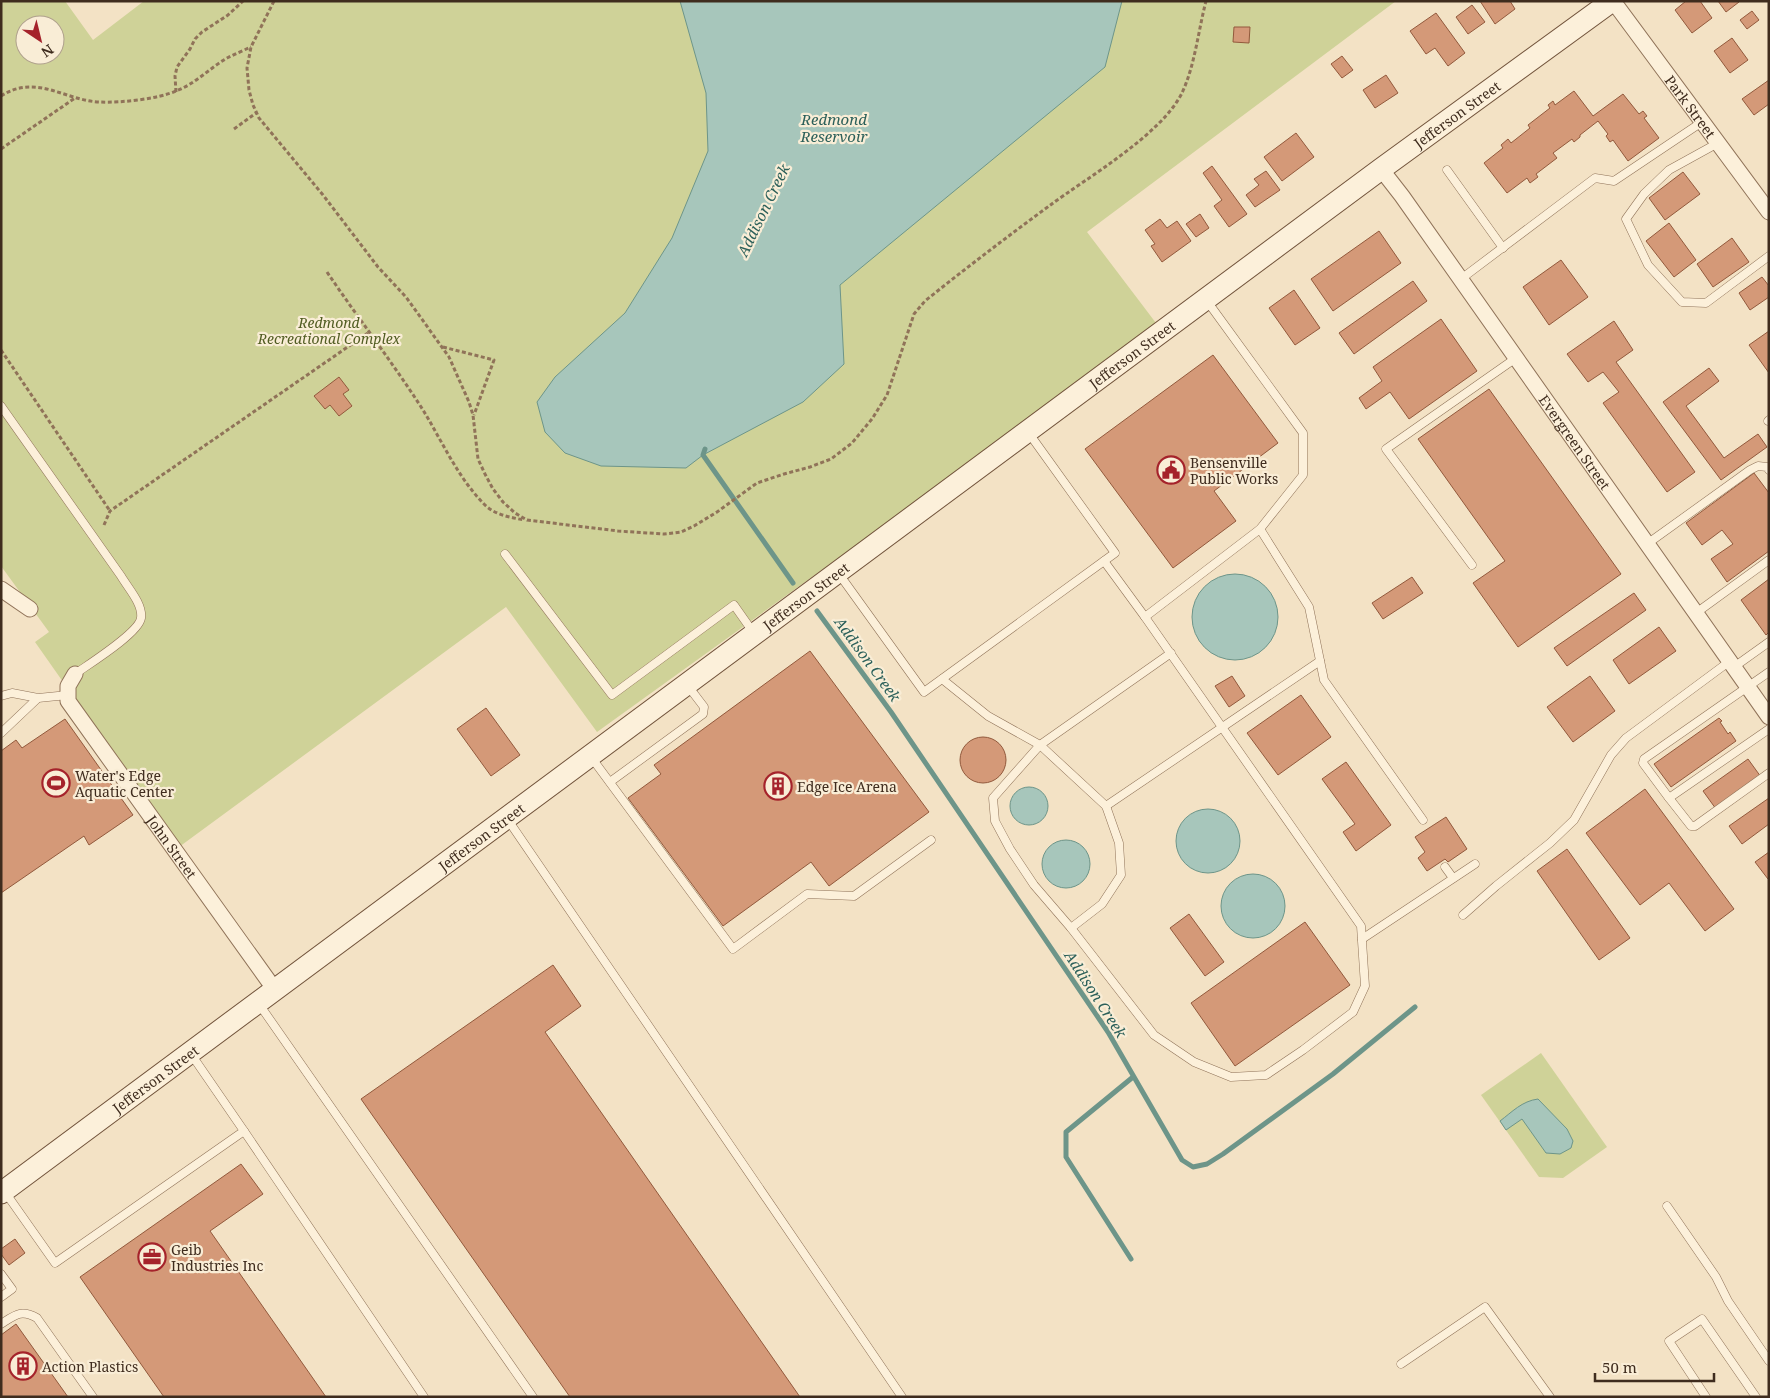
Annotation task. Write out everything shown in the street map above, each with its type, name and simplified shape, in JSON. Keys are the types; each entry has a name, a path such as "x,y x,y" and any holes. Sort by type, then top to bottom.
{"street":[{"name":"Park Street","path":"1613,1 1769,212"},
{"name":"Jefferson Street","path":"3,1192 1381,169 1613,1"},
{"name":"Evergreen Street","path":"1381,169 1461,279 1769,716"},
{"path":"1,589 30,610"},
{"path":"68,695 68,686 75,674"},
{"name":"John Street","path":"68,695 68,700 266,997"}],"lane":[{"path":"1461,279 1595,178 1614,181 1702,122"},
{"path":"1718,144 1669,170 1644,194 1626,219 1648,265 1682,302 1706,303 1769,256"},
{"path":"1447,170 1503,248"},
{"path":"1145,617 1260,529 1303,475 1303,433 1206,299"},
{"path":"1472,565 1386,449 1516,358"},
{"path":"1,406 139,605 141,618 138,626 129,635 75,674"},
{"path":"837,573 924,692 1115,553 1028,432"},
{"path":"1647,544 1750,470 1758,466 1769,470"},
{"path":"1260,529 1309,607 1324,680 1423,820"},
{"path":"505,554 612,695 734,605 754,634"},
{"path":"1696,613 1769,560"},
{"path":"1104,561 1171,653 1224,728 1361,926 1365,986 1353,1012 1266,1075 1232,1077 1194,1062 1154,1035 1034,885 995,821 993,798 1040,745 1171,653"},
{"path":"1463,915 1496,886 1550,844 1574,820 1611,755 1626,738 1732,664 1769,642"},
{"path":"1106,806 1224,728 1320,661"},
{"path":"1769,672 1644,759 1643,763 1691,826 1694,826 1769,773"},
{"path":"942,679 988,716 1040,745 1106,806 1119,843 1120,875 1102,904 1070,928"},
{"path":"610,782 703,714 704,707 687,684"},
{"path":"1,696 12,693 38,698 68,695"},
{"path":"1,733 38,698"},
{"path":"1669,798 1769,729"},
{"path":"590,756 733,949 807,894 854,896 931,840"},
{"path":"507,818 902,1397"},
{"path":"1362,939 1475,864"},
{"path":"1445,867 1453,878"},
{"path":"266,997 533,1397"},
{"path":"190,1053 424,1397"},
{"path":"3,1192 55,1263 244,1131"},
{"path":"1667,1206 1716,1277 1728,1301 1769,1361"},
{"path":"1,1274 12,1289 1,1297"},
{"path":"1401,1364 1485,1307 1550,1397"},
{"path":"1,1324 20,1313 28,1313 37,1318 93,1397"},
{"path":"1706,1397 1669,1342 1702,1319 1756,1397"}],"path":[{"path":"176,92 175,76 177,67 195,39 202,32 228,15 243,1"},
{"path":"274,1 252,47 247,68 249,90 256,113 274,138 324,195 378,267 406,297 449,357 473,416 478,458 484,474 503,502 515,514 527,520"},
{"path":"327,272 423,411 464,479 484,504 502,515 527,520 618,531 664,534 688,529 717,512 757,484 831,459 852,443 872,419 887,395 914,314 925,301 1048,206 1150,132 1170,112 1182,93 1192,65 1206,1"},
{"path":"1,96 12,88 46,87 75,98 99,102 136,100 176,92 227,58 252,47"},
{"path":"1,149 75,98"},
{"path":"234,129 256,113"},
{"path":"104,525 110,511 368,333"},
{"path":"442,347 494,360 473,416"},
{"path":"1,350 110,511"}],"green space":[{"name":"Redmond Recreational Complex","path":"1,1 65,1 93,40 144,1 1396,1 1087,232 1159,327 597,732 506,607 179,847 35,642 49,632 1,566"},
{"path":"1541,1053 1607,1147 1563,1178 1539,1177 1481,1095"}],"water":[{"name":"Redmond Reservoir","path":"680,1 1122,1 1105,67 840,285 844,364 803,402 703,455 686,468 601,466 565,453 545,432 537,402 555,377 625,313 672,238 708,151 706,93"},
{"path":"1235,574 1251,577 1259,581 1271,593 1275,601 1278,617 1275,633 1271,641 1259,653 1251,657 1235,660 1219,657 1211,653 1199,641 1195,633 1192,617 1195,601 1199,593 1211,581 1219,577"},
{"path":"1029,787 1042,793 1048,806 1042,819 1029,825 1016,819 1010,806 1016,793"},
{"path":"1202,809 1214,809 1231,818 1238,829 1240,841 1238,853 1231,864 1214,873 1202,873 1190,868 1181,859 1176,847 1176,835 1181,823 1190,814"},
{"path":"1066,840 1075,842 1083,847 1088,855 1090,864 1088,873 1083,881 1075,886 1066,888 1057,886 1049,881 1044,873 1042,864 1044,855 1049,847 1057,842"},
{"path":"1247,874 1259,874 1276,883 1283,894 1285,906 1283,918 1276,929 1259,938 1247,938 1235,933 1226,924 1221,912 1221,900 1226,888 1235,879"},
{"path":"1538,1099 1567,1129 1573,1141 1571,1148 1560,1154 1546,1153 1522,1119 1506,1130 1500,1121 1522,1104"}],"building":[{"path":"1480,1 1510,1 1515,9 1495,24"},
{"path":"1686,1 1700,1 1712,18 1692,33 1675,10"},
{"path":"1718,1 1739,1 1739,2 1726,12"},
{"path":"1472,5 1485,22 1468,34 1456,17"},
{"path":"1752,11 1759,20 1747,29 1740,20"},
{"path":"1436,13 1465,53 1448,66 1435,48 1426,54 1410,31"},
{"path":"1234,27 1250,27 1249,43 1233,42"},
{"path":"1732,38 1748,60 1730,73 1714,51"},
{"path":"1342,56 1353,70 1342,78 1331,64"},
{"path":"1386,75 1398,93 1375,108 1363,90"},
{"path":"1769,80 1769,104 1754,115 1742,99"},
{"path":"1574,91 1593,116 1623,94 1639,114 1643,111 1647,116 1644,118 1659,138 1628,161 1613,140 1610,142 1606,136 1608,134 1598,121 1574,142 1572,139 1553,153 1557,158 1536,174 1538,177 1530,183 1527,178 1507,193 1484,163 1503,148 1501,145 1508,139 1511,143 1530,128 1528,125 1550,108 1548,105 1553,101 1555,105"},
{"path":"1296,133 1314,157 1282,181 1264,157"},
{"path":"1212,166 1247,214 1229,227 1214,206 1222,200 1203,173"},
{"path":"1266,171 1280,190 1255,207 1246,195 1259,185 1254,179"},
{"path":"1683,172 1700,194 1665,220 1649,198"},
{"path":"1200,214 1209,228 1196,237 1186,224"},
{"path":"1160,219 1167,228 1177,221 1191,241 1162,262 1151,246 1155,244 1145,230"},
{"path":"1669,223 1696,260 1674,277 1646,241"},
{"path":"1379,231 1401,263 1333,311 1311,279"},
{"path":"1732,238 1749,262 1713,287 1697,264"},
{"path":"1561,260 1588,297 1549,325 1523,287"},
{"path":"1762,277 1769,286 1769,297 1750,310 1739,293"},
{"path":"1413,281 1427,301 1354,354 1339,333"},
{"path":"1294,290 1320,328 1295,345 1269,308"},
{"path":"1441,319 1477,371 1409,419 1390,392 1366,409 1359,398 1382,381 1373,367"},
{"path":"1614,321 1633,350 1616,362 1695,472 1667,492 1603,403 1619,392 1603,372 1588,382 1567,354"},
{"path":"1769,331 1769,373 1749,345"},
{"name":"Bensenville Public Works","path":"1213,355 1278,443 1214,491 1236,521 1173,568 1085,449"},
{"path":"1709,368 1719,381 1686,406 1724,458 1758,434 1767,447 1721,480 1663,402"},
{"path":"339,377 349,390 343,394 352,406 339,416 330,405 325,409 314,396"},
{"path":"1489,389 1621,574 1518,647 1473,583 1505,561 1418,439"},
{"path":"1754,473 1769,493 1769,551 1727,582 1711,559 1733,544 1722,530 1702,545 1686,523"},
{"path":"1412,577 1423,593 1383,619 1372,603"},
{"path":"1769,579 1769,632 1766,635 1741,600"},
{"path":"1634,593 1646,610 1567,666 1554,648"},
{"path":"1659,627 1676,651 1629,684 1613,660"},
{"name":"Edge Ice Arena","path":"810,651 929,812 829,886 811,862 723,926 628,798 661,774 654,765"},
{"path":"1232,676 1245,696 1229,707 1215,686"},
{"path":"1590,676 1615,711 1573,742 1547,707"},
{"path":"1301,695 1331,737 1278,775 1247,733"},
{"path":"486,708 520,755 491,776 457,729"},
{"path":"1719,718 1728,734 1730,732 1736,741 1671,787 1654,764"},
{"name":"Water's Edge Aquatic Center","path":"65,719 133,815 89,845 84,836 1,893 1,751 16,740 22,748"},
{"path":"983,737 996,741 1002,747 1006,760 1002,773 996,779 983,783 970,779 964,773 960,760 964,747 970,741"},
{"path":"1748,759 1761,777 1716,809 1703,791"},
{"path":"1346,762 1391,825 1356,851 1343,832 1355,824 1322,779"},
{"path":"1645,789 1734,909 1705,931 1669,883 1640,905 1586,833"},
{"path":"1769,798 1769,824 1742,844 1729,826"},
{"path":"1446,817 1467,849 1448,862 1445,859 1427,871 1418,858 1425,852 1415,837"},
{"path":"1567,849 1630,938 1599,960 1537,871"},
{"path":"1769,852 1769,878 1768,879 1755,862"},
{"path":"1189,914 1224,962 1205,976 1170,928"},
{"path":"1305,922 1350,985 1235,1066 1191,1003"},
{"path":"553,965 581,1006 545,1032 800,1397 570,1397 361,1099"},
{"path":"241,1164 263,1194 210,1231 326,1397 164,1397 80,1277"},
{"path":"15,1239 25,1253 9,1265 1,1254 1,1249"},
{"name":"Action Plastics","path":"16,1324 68,1397 1,1397 1,1335"}],"waterway":[{"name":"Addison Creek","path":"705,449 703,455 793,583"},
{"name":"Addison Creek","path":"817,611 891,712 1108,1032 1182,1160 1193,1167 1207,1164 1223,1154 1333,1074 1415,1007"},
{"path":"1131,1259 1066,1157 1066,1132 1133,1077"}],"place":[{"name":"Bensenville Public Works","path":"1171,470"},
{"name":"Water's Edge Aquatic Center","path":"56,783"},
{"name":"Edge Ice Arena","path":"778,786"},
{"name":"Geib Industries Inc","path":"152,1257"},
{"name":"Action Plastics","path":"23,1366"}]}
